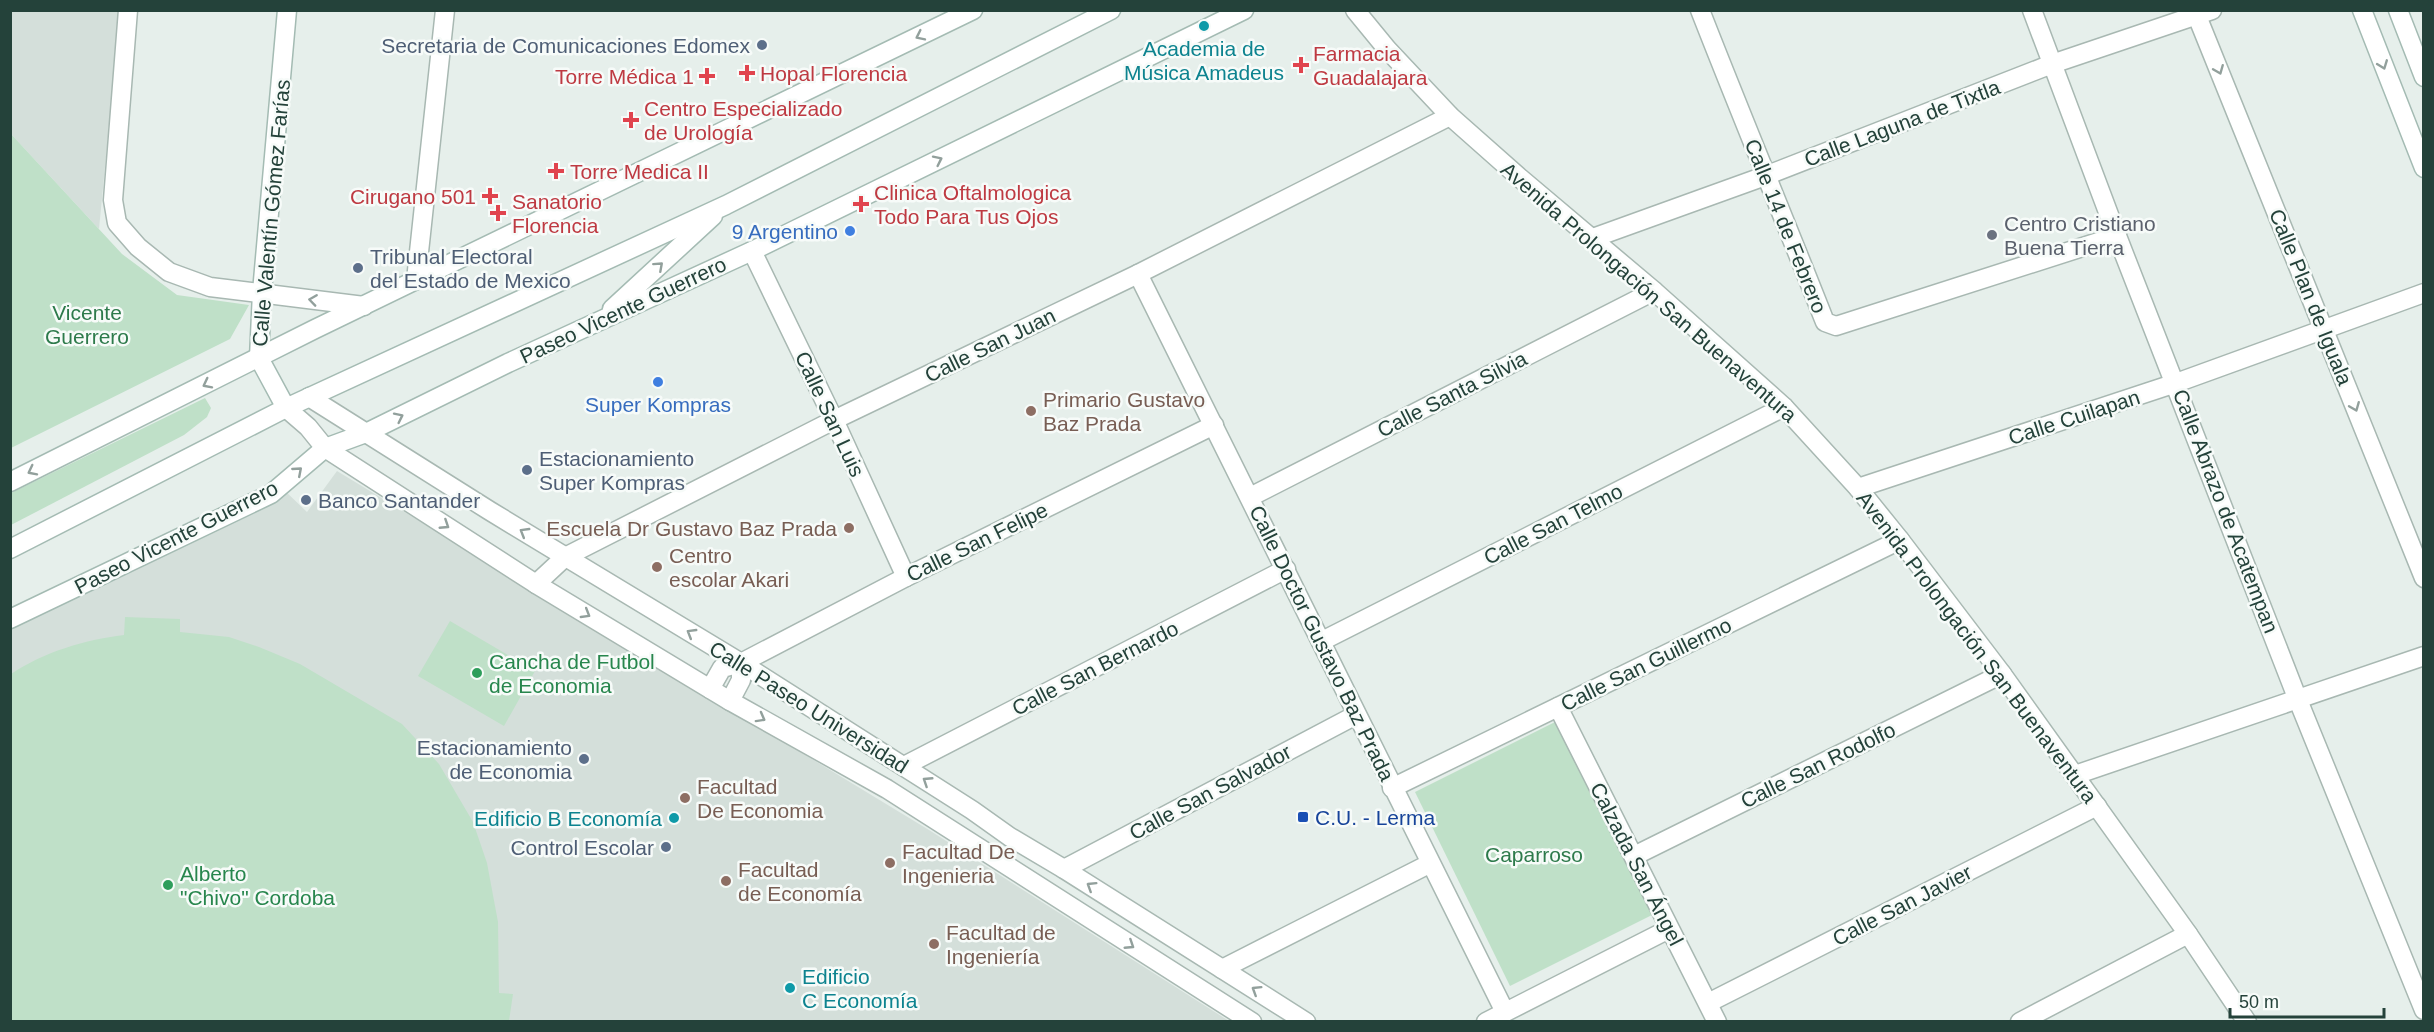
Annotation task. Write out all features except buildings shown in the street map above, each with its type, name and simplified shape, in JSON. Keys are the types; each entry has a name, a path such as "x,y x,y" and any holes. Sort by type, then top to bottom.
{"street":[{"path":"128,10 114,200 117,223 138,247 169,272 210,287 364,306"},
{"name":"Calle Valentín Gómez Farías","path":"286,408 259,358 262,292 287,10"},
{"path":"416,280 445,10"},
{"path":"10,482 416,280 973,10"},
{"path":"10,549 286,408 726,205 1111,10"},
{"name":"Paseo Vicente Guerrero","path":"10,619 271,494 325,448 366,433 600,320 752,251 1244,10"},
{"name":"Avenida Prolongación San Buenaventura","path":"1355,10 1387,49 1450,116 1654,291 1784,407 1858,488 2002,674 2188,934 2247,1022"},
{"name":"Calle 14 de Febrero","path":"1700,10 1825,322 1832,326 2117,236"},
{"name":"Calle Abrazo de Acatempan","path":"2032,10 2117,236 2298,700 2424,1010"},
{"path":"2362,10 2424,168"},
{"path":"2398,10 2424,76"},
{"name":"Calle Laguna de Tixtla","path":"1593,238 1765,176 2052,64 2204,13"},
{"name":"Calle Plan de Iguala","path":"2204,13 2325,329 2424,578"},
{"name":"Calle San Juan","path":"536,584 565,557 834,420 1138,274 1450,116"},
{"path":"600,320 726,205"},
{"name":"Calle San Luis","path":"752,251 834,420 906,577"},
{"name":"Calle Doctor Gustavo Baz Prada","path":"1138,274 1505,1012"},
{"name":"Calle Santa Silvia","path":"1250,497 1654,291"},
{"name":"Calle Cuilapan","path":"1858,488 2176,383 2424,293"},
{"name":"Calle Paseo Universidad","path":"309,397 565,557 741,663 904,766 1010,837 1064,868 1306,1022"},
{"name":"Calle San Telmo","path":"1322,640 1784,407"},
{"name":"Calle Paseo Universidad","path":"286,408 308,427 325,448 536,584 730,701 887,789 1252,1022"},
{"name":"Calle San Felipe","path":"710,689 722,668 741,663 906,577 1214,425"},
{"name":"Calle San Guillermo","path":"1392,788 1900,540"},
{"name":"Calle San Bernardo","path":"904,766 1286,569"},
{"path":"2075,775 2424,656"},
{"path":"730,701 741,680 741,663"},
{"name":"Calle San Rodolfo","path":"1634,856 2002,674"},
{"name":"Calzada San Ángel","path":"1558,707 1717,1022"},
{"name":"Calle San Salvador","path":"1064,868 1356,715"},
{"name":"Calle San Javier","path":"1708,1003 2097,806"},
{"path":"1222,969 1430,864"},
{"path":"1486,1022 1669,929"},
{"path":"2020,1022 2188,934"}],"shaded area":[{"path":"11,11 120,11 99,229 11,134"},
{"path":"337,471 929,830 1229,1021 11,1022 11,626 282,488 307,512"}],"green space":[{"name":"Vicente Guerrero","path":"11,134 122,254 177,295 249,305 230,339 11,448"},
{"path":"205,398 211,408 207,417 184,435 11,525 11,493"},
{"path":"125,617 180,619 180,632 229,637 259,647 300,664 402,724 439,764 473,822 487,863 498,922 499,993 513,994 509,1021 11,1021 11,674 37,659 65,648 124,635"},
{"name":"Cancha de Futbol de Economia","path":"450,621 535,671 504,726 418,676"},
{"name":"Caparroso","path":"1557,721 1652,915 1510,986 1415,792"}],"place":[{"name":"Academia de Música Amadeus","path":"1204,26"},
{"name":"Secretaria de Comunicaciones Edomex","path":"762,45"},
{"name":"Farmacia Guadalajara","path":"1301,65"},
{"name":"Hopal Florencia","path":"747,73"},
{"name":"Torre Médica 1","path":"707,76"},
{"name":"Centro Especializado de Urología","path":"631,120"},
{"name":"Torre Medica II","path":"556,171"},
{"name":"Cirugano 501","path":"490,196"},
{"name":"Clinica Oftalmologica Todo Para Tus Ojos","path":"861,204"},
{"name":"Sanatorio Florencia","path":"498,213"},
{"name":"9 Argentino","path":"850,231"},
{"name":"Centro Cristiano Buena Tierra","path":"1992,235"},
{"name":"Tribunal Electoral del Estado de Mexico","path":"358,268"},
{"name":"Super Kompras","path":"658,382"},
{"name":"Primario Gustavo Baz Prada","path":"1031,411"},
{"name":"Estacionamiento Super Kompras","path":"527,470"},
{"name":"Banco Santander","path":"306,500"},
{"name":"Escuela Dr Gustavo Baz Prada","path":"849,528"},
{"name":"Centro escolar Akari","path":"657,567"},
{"name":"Cancha de Futbol de Economia","path":"477,673"},
{"name":"Estacionamiento de Economia","path":"584,759"},
{"name":"Facultad De Economia","path":"685,798"},
{"name":"C.U. - Lerma","path":"1303,817"},
{"name":"Edificio B Economía","path":"674,818"},
{"name":"Control Escolar","path":"666,847"},
{"name":"Facultad De Ingenieria","path":"890,863"},
{"name":"Facultad de Economía","path":"726,881"},
{"name":"Alberto \"Chivo\" Cordoba","path":"168,885"},
{"name":"Facultad de Ingeniería","path":"934,944"},
{"name":"Edificio C Economía","path":"790,988"}]}
